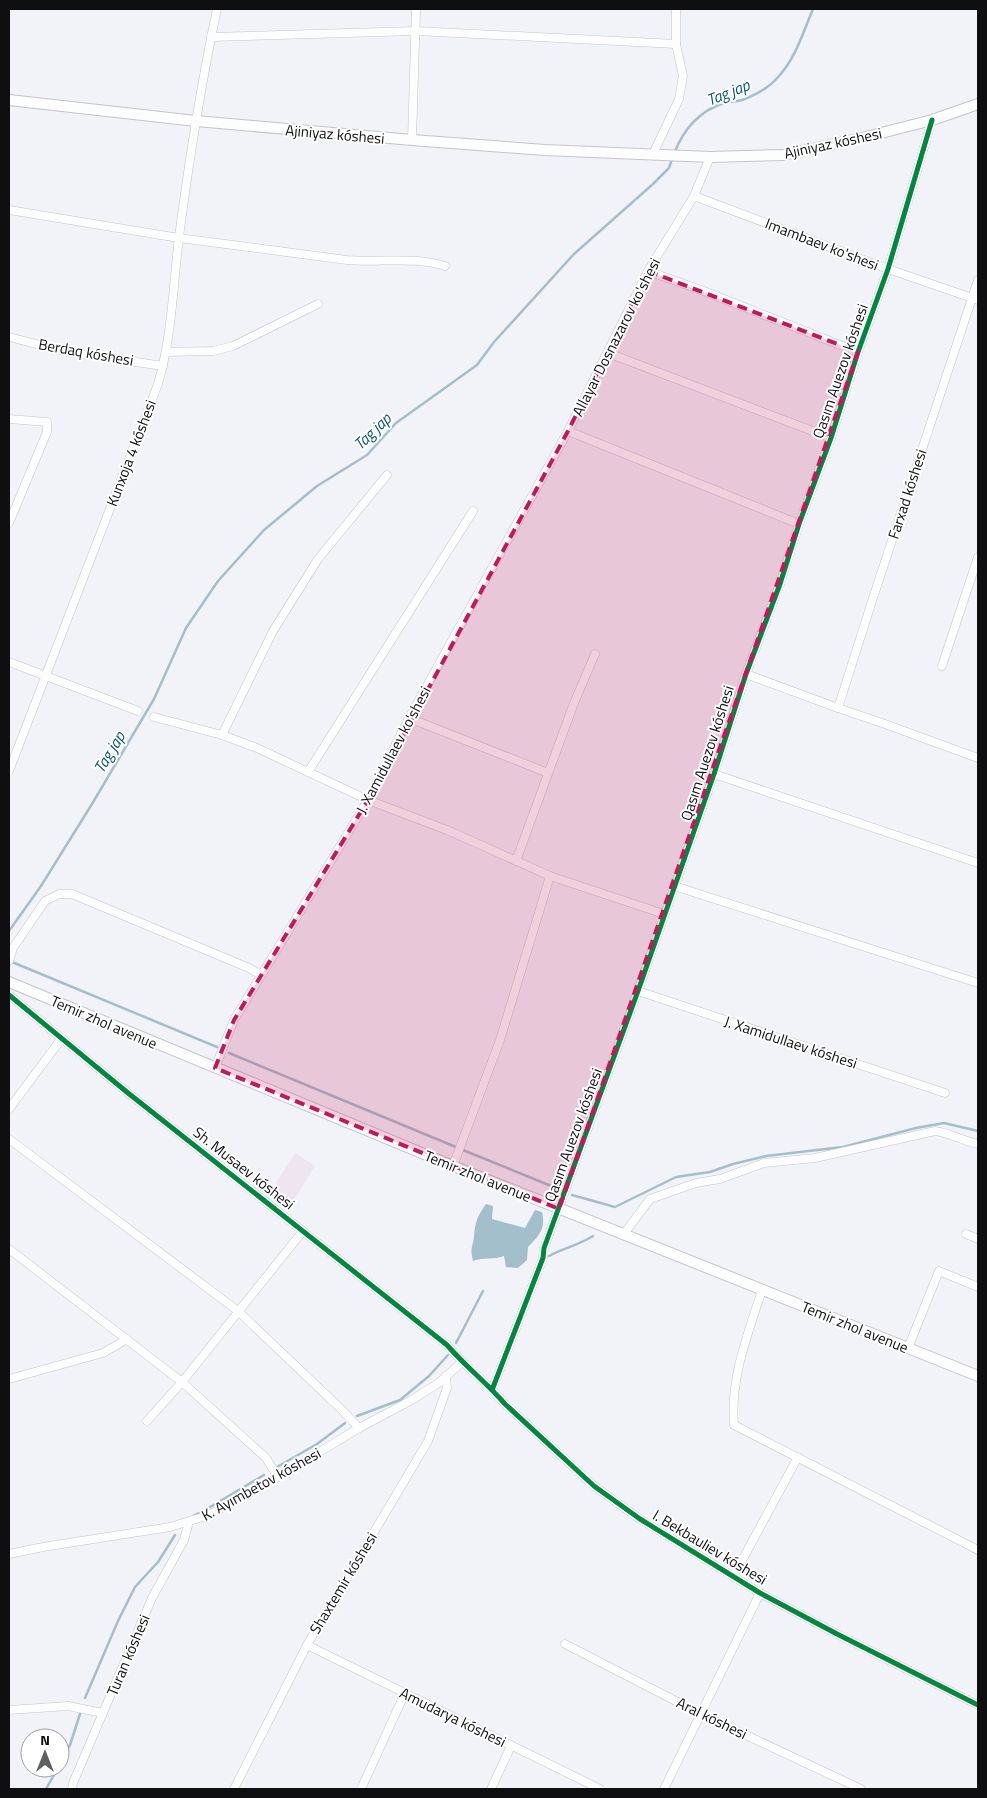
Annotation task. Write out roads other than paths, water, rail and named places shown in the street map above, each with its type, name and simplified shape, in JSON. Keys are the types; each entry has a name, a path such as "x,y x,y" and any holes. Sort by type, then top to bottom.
{"street":[{"name":"Kunxoja 4 kóshesi","path":"9,771 158,384 163,366 170,327 179,238 196,121 217,9"},
{"path":"412,140 416,9"},
{"path":"657,154 679,99 683,76 676,44 676,9"},
{"path":"211,37 416,31 676,44"},
{"name":"Ajiniyaz kóshesi","path":"9,100 196,121 412,140 545,150 710,157 784,155 932,120 978,104"},
{"name":"Qasım Auezov kóshesi","path":"492,1390 543,1258 544,1248 638,991 714,774 746,674 831,438 858,352 888,269 932,120"},
{"name":"Allayar Dosnazarov ko'shesi","path":"710,157 694,196 648,271 568,431 799,524"},
{"name":"Imambaev ko'shesi","path":"694,196 888,269 976,298"},
{"path":"9,210 179,238 348,260 367,262 430,262 445,266"},
{"path":"648,271 858,352"},
{"name":"Farxad kóshesi","path":"838,708 873,598 976,298 978,280"},
{"path":"166,352 213,351 233,346 318,304"},
{"name":"Berdaq kóshesi","path":"9,337 67,352 163,366"},
{"path":"608,353 831,438"},
{"path":"9,419 47,422 47,432 9,523"},
{"name":"J. Xamidullaev ko'shesi","path":"215,1068 234,1020 368,800 410,718 568,431"},
{"path":"222,735 273,631 318,559 387,475"},
{"path":"308,772 474,511"},
{"path":"942,666 978,557"},
{"path":"516,861 574,703 595,654"},
{"path":"9,662 138,711"},
{"path":"746,674 978,758"},
{"path":"154,717 222,735 257,748 368,800 447,830 550,876 664,914"},
{"path":"410,718 548,773"},
{"path":"714,774 978,863"},
{"path":"453,1166 500,1040 550,876"},
{"path":"674,886 978,984"},
{"path":"9,961 13,948 45,901 59,894 72,894 249,968 261,976"},
{"name":"Temir zhol avenue","path":"9,982 453,1166 978,1376"},
{"name":"J. Xamidullaev kóshesi","path":"638,991 944,1093"},
{"name":"Sh. Musaev kóshesi","path":"9,994 128,1093 447,1345 462,1362"},
{"path":"9,1109 62,1038"},
{"path":"623,1235 650,1199 696,1183 720,1180 764,1163 815,1158 935,1130 948,1133 966,1142 978,1144"},
{"path":"9,1139 238,1310 359,1428"},
{"path":"148,1421 182,1382 303,1231"},
{"path":"966,1234 978,1239"},
{"path":"9,1249 182,1382 266,1458 278,1477"},
{"path":"908,1348 938,1271 978,1287"},
{"path":"762,1290 738,1366 732,1406 734,1425 978,1550"},
{"path":"9,1379 102,1353 127,1339"},
{"name":"I. Bekbauliev kóshesi","path":"462,1362 594,1486 640,1519 760,1593 978,1705"},
{"name":"K. Ayımbetov kóshesi","path":"9,1554 170,1527 209,1515 278,1477 359,1428 410,1401 446,1376 462,1362"},
{"name":"Shaxtemir kóshesi","path":"234,1789 307,1645 428,1441 447,1388 446,1376"},
{"path":"733,1577 798,1457"},
{"name":"Turan kóshesi","path":"72,1789 73,1782 152,1598 184,1540 190,1522"},
{"path":"664,1789 760,1593"},
{"name":"Aral kóshesi","path":"565,1644 701,1714 861,1789"},
{"name":"Amudarya kóshesi","path":"307,1645 600,1789"},
{"path":"361,1789 405,1693"},
{"path":"9,1710 68,1706 103,1713"},
{"path":"491,1789 511,1746"}],"water":[{"path":"486,1204 493,1206 492,1219 525,1228 535,1210 542,1212 543,1223 541,1232 528,1247 527,1260 518,1268 506,1267 504,1256 473,1261 472,1249 476,1223"}],"waterway":[{"name":"Tag jap","path":"674,154 687,129 700,116 724,103 747,98 775,81 790,62 813,9"},
{"name":"Tag jap","path":"9,931 41,886 92,804 154,699 186,628 218,581 264,530 317,486 367,455 396,423 477,365 494,342 574,254 653,184 669,168 672,159"},
{"path":"12,962 217,1047"},
{"path":"229,1053 456,1147"},
{"path":"572,1195 615,1207 676,1177 710,1172 766,1156 843,1147 916,1128 944,1123 978,1131"},
{"path":"463,1150 561,1190"},
{"path":"549,1256 593,1236"},
{"path":"456,1343 483,1291"},
{"path":"357,1416 400,1400 429,1376 448,1355"},
{"path":"277,1467 317,1444 345,1423"},
{"path":"193,1516 264,1475"},
{"path":"85,1698 118,1621 135,1587 158,1562 175,1535"},
{"path":"70,1745 80,1714"},
{"path":"46,1789 52,1778"}]}
